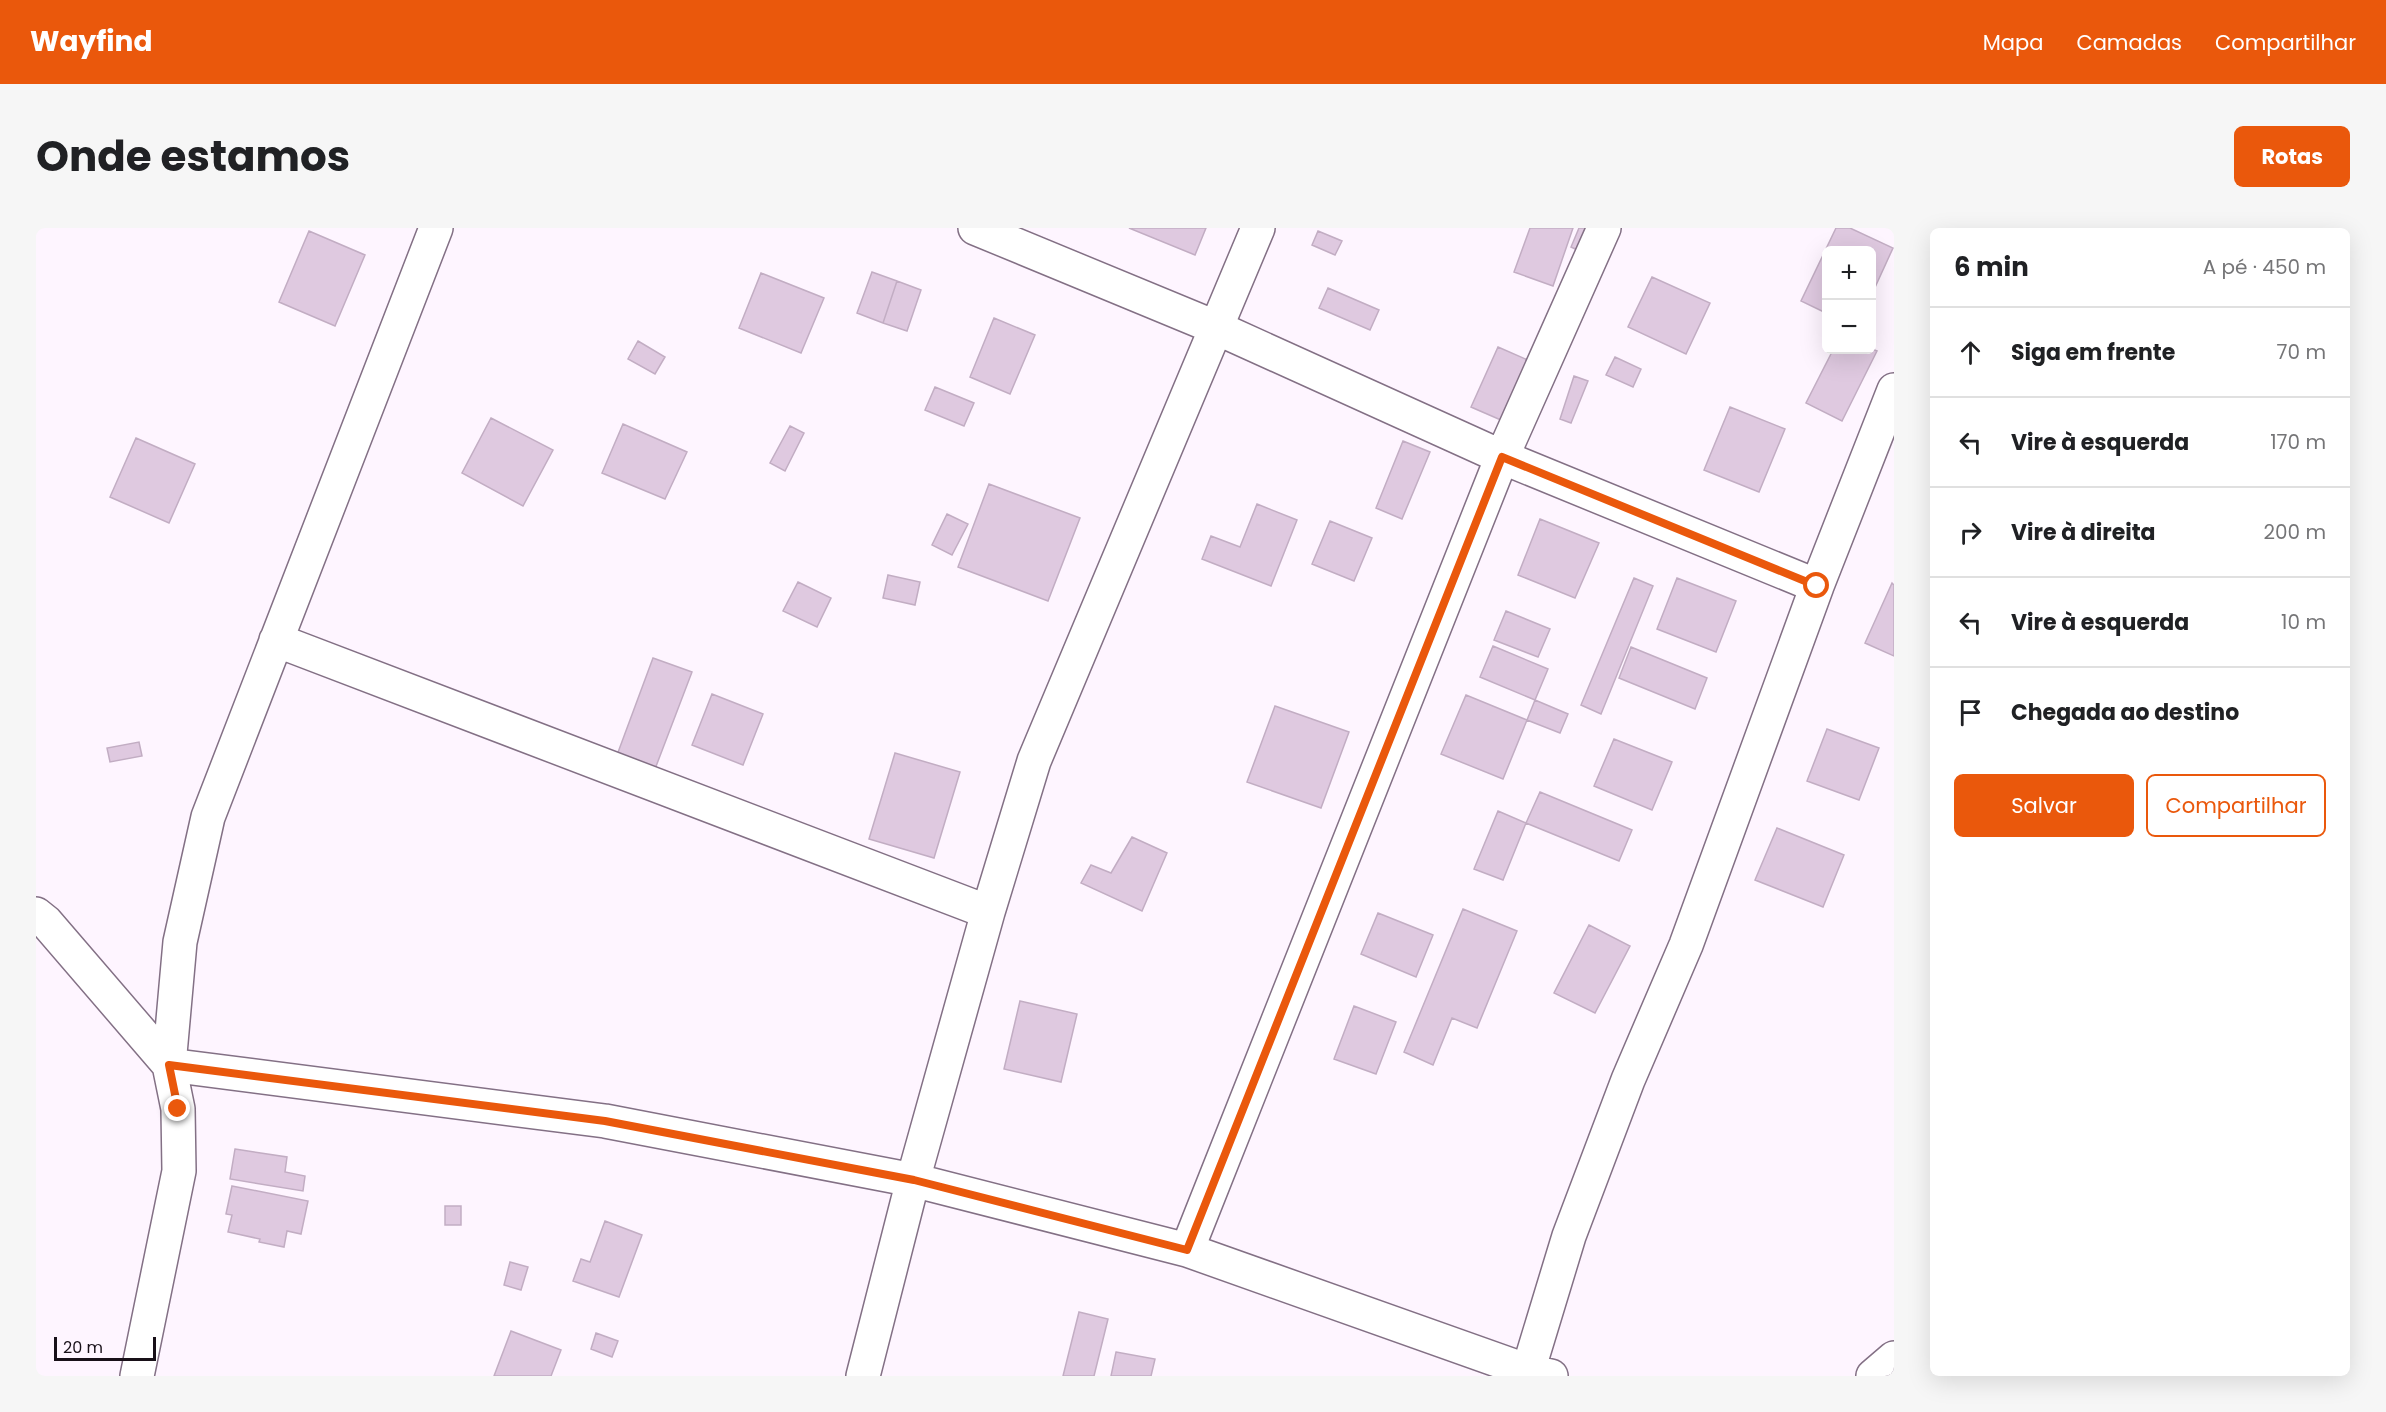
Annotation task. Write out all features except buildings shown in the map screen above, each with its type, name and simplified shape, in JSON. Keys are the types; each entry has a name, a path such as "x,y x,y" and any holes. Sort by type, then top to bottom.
{"street":[{"path":"136,1376 179,1171 178,1109 169,1065 180,942 208,817 436,228"},
{"path":"975,228 1217,328 1502,457 1817,586"},
{"path":"863,1376 988,912 1034,761 1258,228"},
{"path":"1187,1250 1502,457 1604,228"},
{"path":"36,914 46,922 169,1065 605,1121 914,1180 1187,1250 1540,1373 1569,1236 1628,1080 1686,945 1817,586 1894,390"},
{"path":"276,640 988,912"},
{"path":"1873,1376 1894,1358"}],"route":[{"path":"178,1109 169,1065 605,1121 914,1180 1187,1250 1502,457 1817,586"}]}
